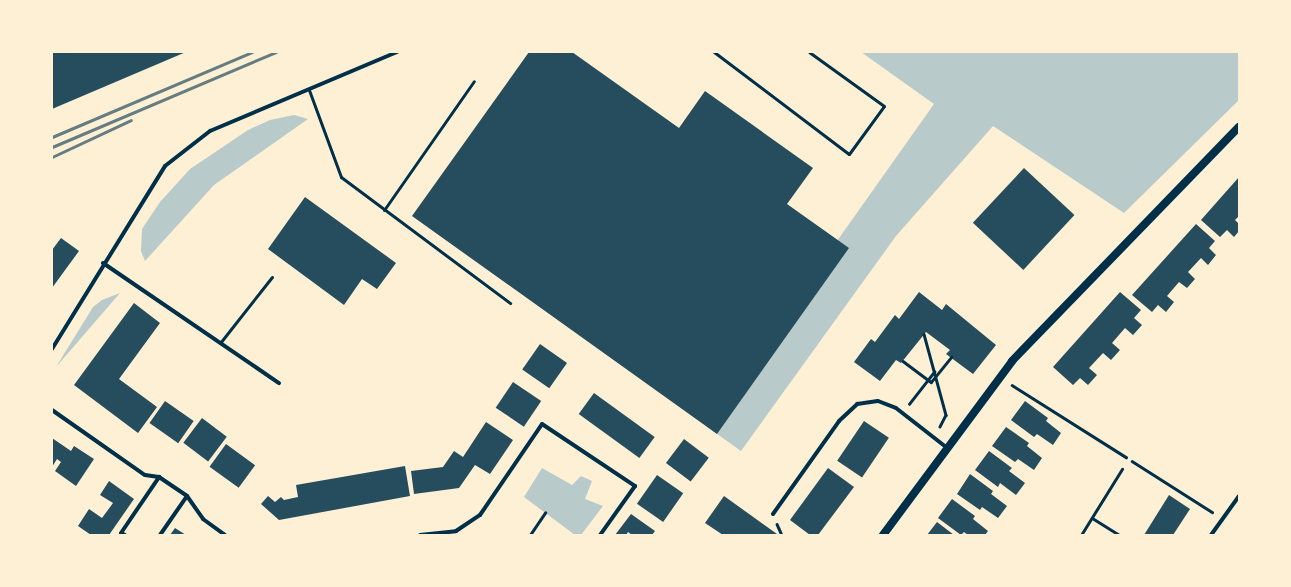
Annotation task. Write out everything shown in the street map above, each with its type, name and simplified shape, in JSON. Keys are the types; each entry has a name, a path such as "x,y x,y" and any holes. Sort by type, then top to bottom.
{"main road":[{"path":"884,535 946,447 999,377 1042,329 1239,127"}],"street":[{"path":"52,349 103,263 165,166 210,131 310,90 396,52"},
{"path":"103,263 279,383"},
{"path":"773,514 848,410 857,404 878,401 903,412 946,447"},
{"path":"52,410 145,475 159,477 186,496 203,519 225,535"},
{"path":"420,535 456,531 480,515 542,424 635,486 600,535"},
{"path":"125,535 121,533 159,477"},
{"path":"160,535 186,496"},
{"path":"1211,535 1239,496"}],"lane":[{"path":"714,52 849,154 884,106 809,52"},
{"path":"384,210 474,81"},
{"path":"310,90 341,178 510,303"},
{"path":"220,343 272,276"},
{"path":"1081,535 1122,470"},
{"path":"1092,518 1119,535"}],"path":[{"path":"924,334 946,415 934,437"},
{"path":"903,361 931,382 950,357"},
{"path":"903,412 934,371"},
{"path":"999,377 1212,512"},
{"path":"530,535 546,513"}],"shaded area":[{"path":"861,52 1239,52 1239,100 1124,213 993,126 896,236 741,451 706,426 934,104"},
{"path":"294,115 308,119 214,185 145,261 141,251 142,229 160,202 190,169 248,130 270,120"},
{"path":"120,293 56,367 93,307 102,300"},
{"path":"542,468 572,485 581,476 592,481 585,499 603,506 581,535 575,535 524,497"}],"building":[{"path":"52,52 186,52 52,109"},
{"path":"529,52 572,52 679,128 705,91 813,168 787,204 849,248 717,434 412,216"},
{"path":"1024,168 1074,215 1023,270 973,223"},
{"path":"1239,177 1239,216 1235,220 1239,224 1239,231 1234,237 1227,230 1220,237 1201,220"},
{"path":"305,197 396,263 377,289 362,279 344,305 268,249"},
{"path":"1196,224 1215,241 1209,248 1216,255 1208,265 1201,258 1188,272 1195,279 1187,288 1179,282 1167,296 1174,302 1166,312 1158,305 1152,312 1132,295"},
{"path":"61,238 79,251 52,288 52,250"},
{"path":"919,292 942,310 946,304 996,345 973,374 946,354 950,350 926,332 901,363 896,360 880,381 854,362 871,339 875,342 895,315 899,319"},
{"path":"1120,292 1141,310 1134,318 1142,325 1133,335 1125,328 1112,343 1120,350 1111,360 1103,353 1089,368 1097,375 1088,385 1080,378 1073,385 1053,367"},
{"path":"134,303 160,323 119,379 157,407 138,433 74,385"},
{"path":"540,344 567,363 549,388 522,369"},
{"path":"513,382 541,401 524,427 496,408"},
{"path":"594,393 655,437 639,458 579,414"},
{"path":"165,401 194,421 178,443 150,423"},
{"path":"1025,401 1048,418 1046,421 1061,433 1053,445 1037,434 1034,437 1011,420"},
{"path":"202,418 227,437 208,461 183,443"},
{"path":"864,421 889,438 862,478 837,461"},
{"path":"486,422 513,440 490,474 475,465 459,488 414,494 411,471 443,467 454,451 463,457"},
{"path":"1006,427 1029,443 1027,446 1042,458 1034,470 1018,459 1015,462 992,446"},
{"path":"52,438 71,451 74,446 94,459 76,486 55,471 61,462 57,459 52,467"},
{"path":"684,439 709,458 691,482 666,463"},
{"path":"226,444 255,465 239,488 210,467"},
{"path":"989,451 1012,468 1009,471 1025,483 1016,495 1000,483 998,487 975,470"},
{"path":"405,466 410,496 279,520 261,504 268,496 275,502 281,497 284,500 298,497 296,485"},
{"path":"828,468 854,487 818,535 810,535 790,520"},
{"path":"970,474 993,491 991,494 1007,506 998,518 982,507 980,510 957,494"},
{"path":"657,475 683,493 663,522 637,504"},
{"path":"109,481 134,499 109,535 91,535 78,526 89,509 102,518 113,503 100,495"},
{"path":"1169,495 1190,509 1173,535 1144,535"},
{"path":"724,496 777,534 723,535 705,523"},
{"path":"952,499 975,516 973,519 988,531 985,535 968,535 964,532 961,535 938,518"},
{"path":"631,514 655,531 652,535 632,535 628,532 626,535 615,535"},
{"path":"937,522 954,535 927,535"},
{"path":"175,528 186,535 170,535"}],"railway":[{"path":"52,137 252,52"},
{"path":"52,147 276,52"},
{"path":"52,157 131,120"}]}
